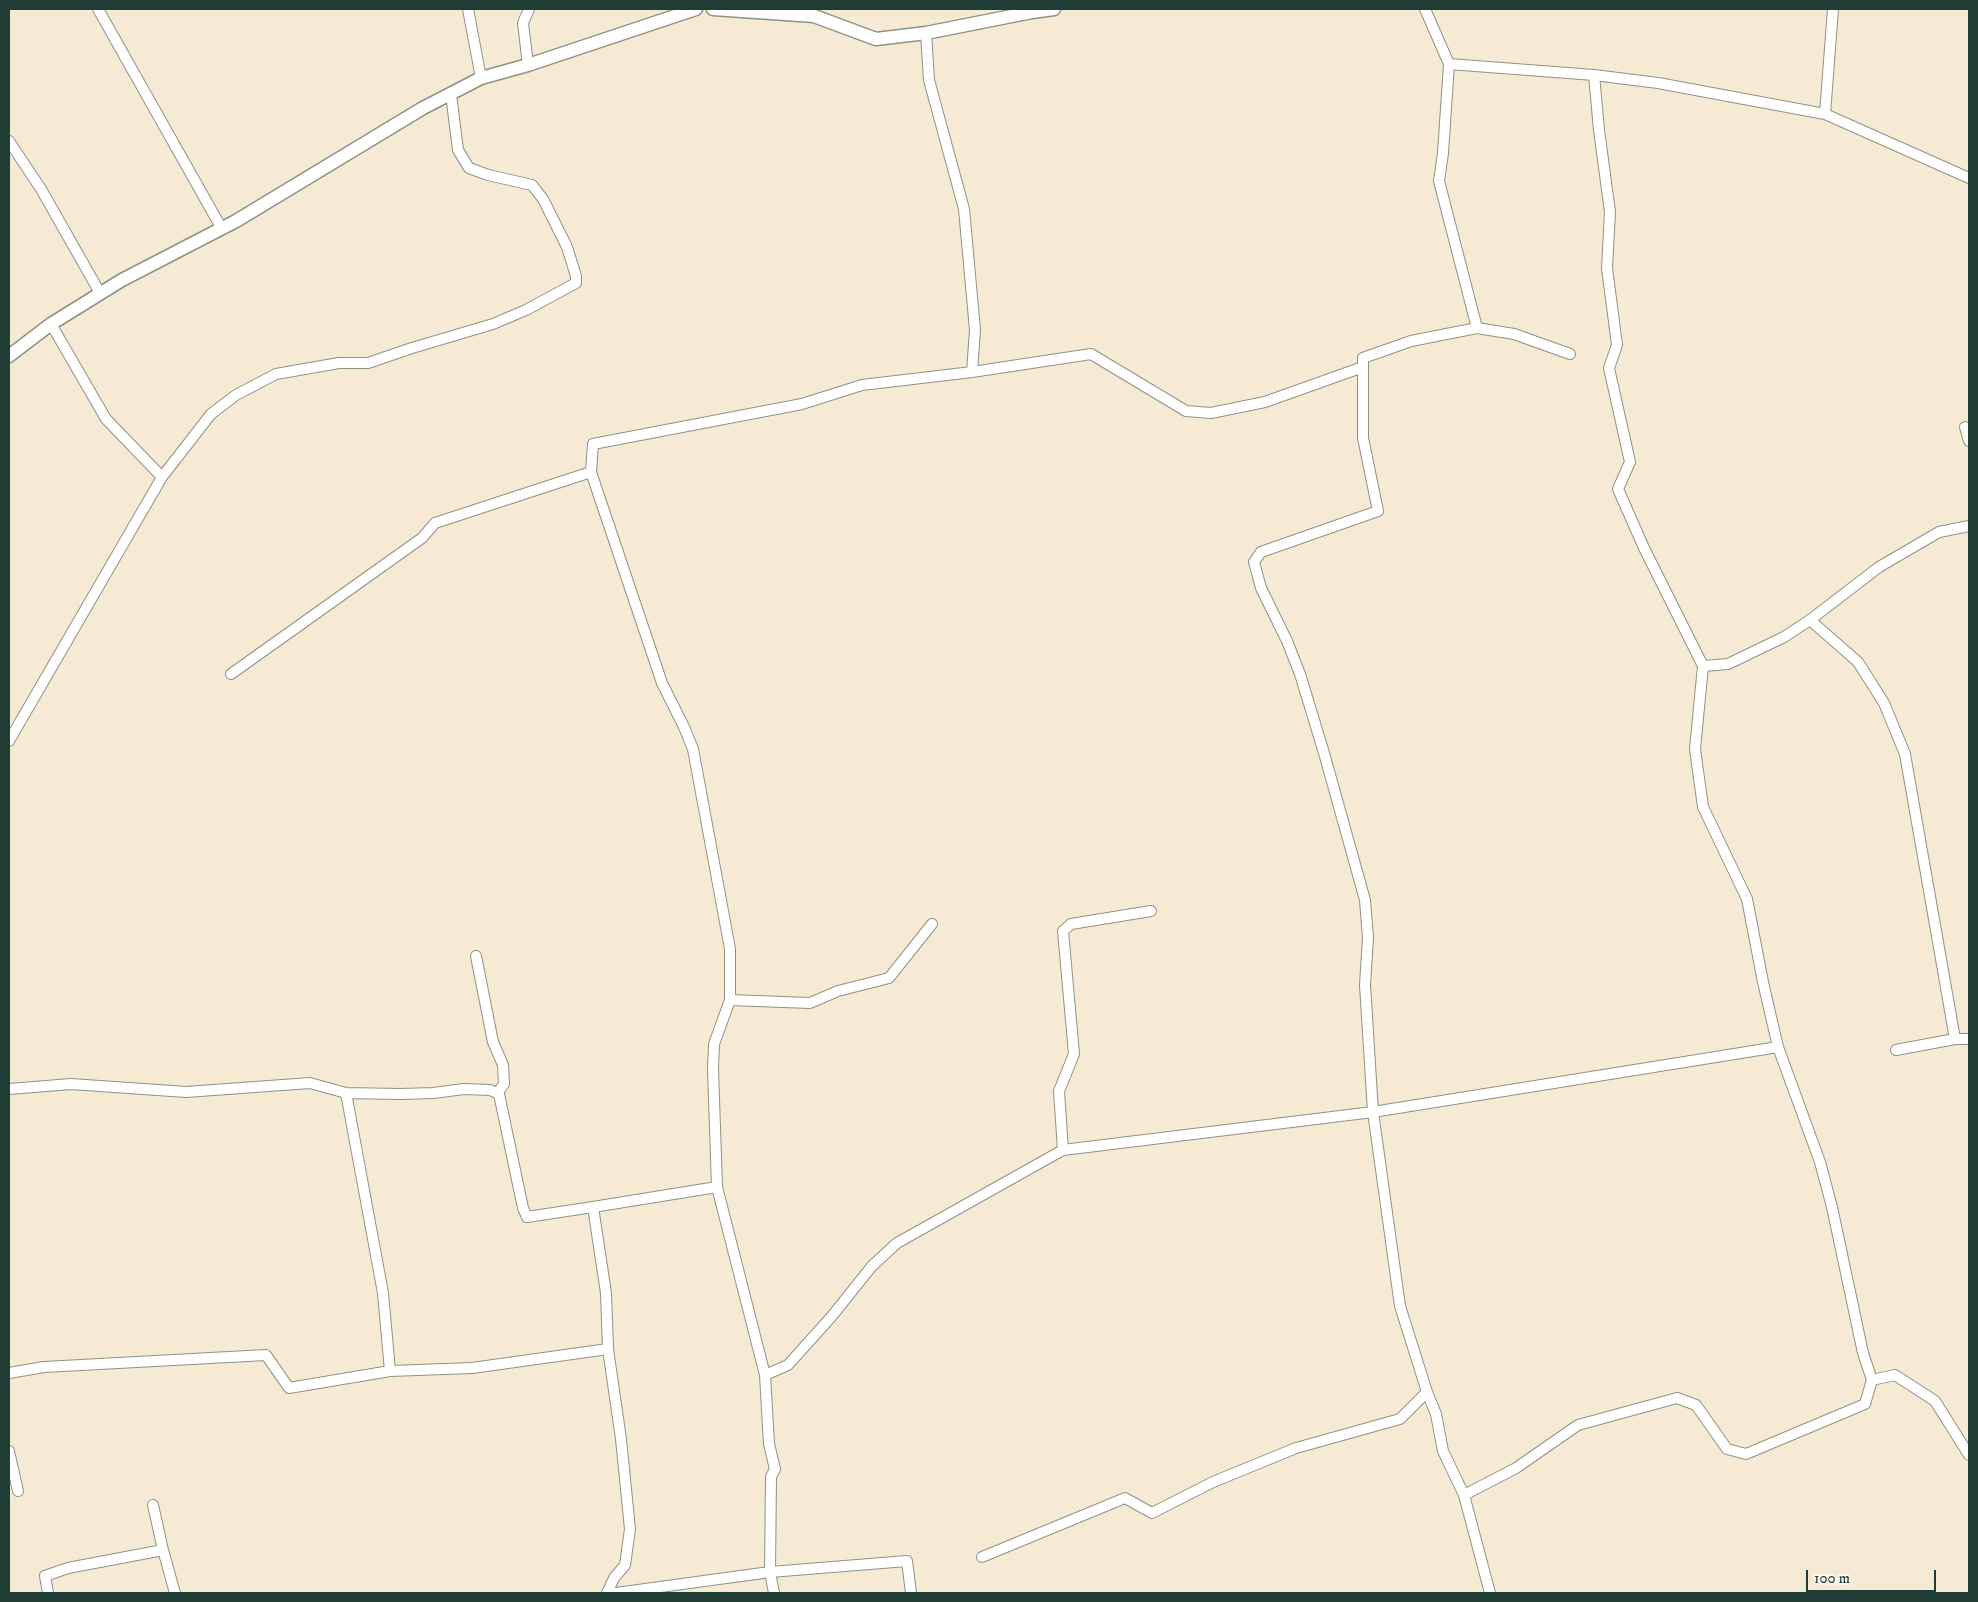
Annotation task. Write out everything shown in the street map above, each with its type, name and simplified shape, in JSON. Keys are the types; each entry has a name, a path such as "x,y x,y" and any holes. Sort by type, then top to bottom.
{"street":[{"path":"98,9 222,229"},
{"path":"468,9 481,78"},
{"path":"528,65 522,23 529,9"},
{"path":"9,356 51,324 122,280 222,229 423,108 481,78 528,65 696,9"},
{"path":"714,9 814,16 876,39 926,33 1054,9"},
{"path":"1425,9 1449,64 1443,153 1439,181 1478,328"},
{"path":"1825,114 1833,9"},
{"path":"926,33 929,80 964,209 975,330 972,372"},
{"path":"1449,64 1594,75 1658,83 1825,114 1969,178"},
{"path":"1464,1495 1516,1468 1578,1426 1678,1398 1696,1405 1727,1449 1746,1454 1865,1404 1872,1380 1863,1353 1832,1207 1820,1162 1778,1047 1747,899 1703,807 1695,750 1703,666 1644,548 1618,489 1630,462 1609,368 1617,345 1607,268 1610,212 1598,130 1594,75"},
{"path":"9,741 162,477 211,414 236,394 276,374 339,363 368,363 493,324 526,310 576,283 576,276 567,247 542,199 532,185 488,175 469,168 458,150 452,94"},
{"path":"9,141 41,189 100,293"},
{"path":"51,324 106,419 162,477"},
{"path":"1490,1593 1464,1495 1443,1451 1436,1414 1427,1392 1400,1306 1373,1112 1365,985 1368,938 1365,900 1300,674 1287,640 1261,588 1254,562 1261,552 1378,511 1364,438 1363,358 1411,341 1478,328 1514,334 1570,354"},
{"path":"774,1593 770,1572 771,1477 775,1469 769,1444 765,1374 717,1187 713,1069 714,1044 730,1000 730,949 693,749 662,683 591,472 593,444 802,404 862,385 972,372 1091,354 1186,411 1211,413 1265,402 1363,368"},
{"path":"1966,427 1969,441"},
{"path":"231,674 422,538 434,523 591,472"},
{"path":"1703,666 1728,664 1784,637 1810,620 1879,567 1940,532 1969,526"},
{"path":"1810,620 1858,662 1884,703 1905,754 1955,1040"},
{"path":"1063,1150 1059,1092 1074,1054 1063,931 1071,924 1151,910"},
{"path":"730,1000 810,1003 838,991 889,978 932,924"},
{"path":"476,956 493,1042 503,1065 504,1084 498,1092 523,1208 527,1217 717,1187"},
{"path":"1896,1050 1969,1039"},
{"path":"765,1374 788,1365 832,1316 872,1266 897,1243 1063,1150 1373,1112 1778,1047"},
{"path":"9,1089 71,1084 186,1092 310,1083 346,1093 433,1093 464,1089 490,1090 499,1094"},
{"path":"346,1093 383,1293 390,1371"},
{"path":"593,1207 606,1293 608,1349 621,1439 630,1529 625,1565 614,1578 607,1593"},
{"path":"9,1373 44,1367 266,1355 289,1388 390,1371 472,1368 608,1349"},
{"path":"1872,1380 1895,1375 1935,1401 1969,1455"},
{"path":"982,1557 1125,1498 1152,1514 1212,1482 1296,1448 1400,1419 1427,1392"},
{"path":"9,1451 18,1491"},
{"path":"153,1505 175,1593"},
{"path":"48,1593 45,1576 68,1568 163,1550"},
{"path":"616,1593 770,1572 907,1561 912,1593"}]}
